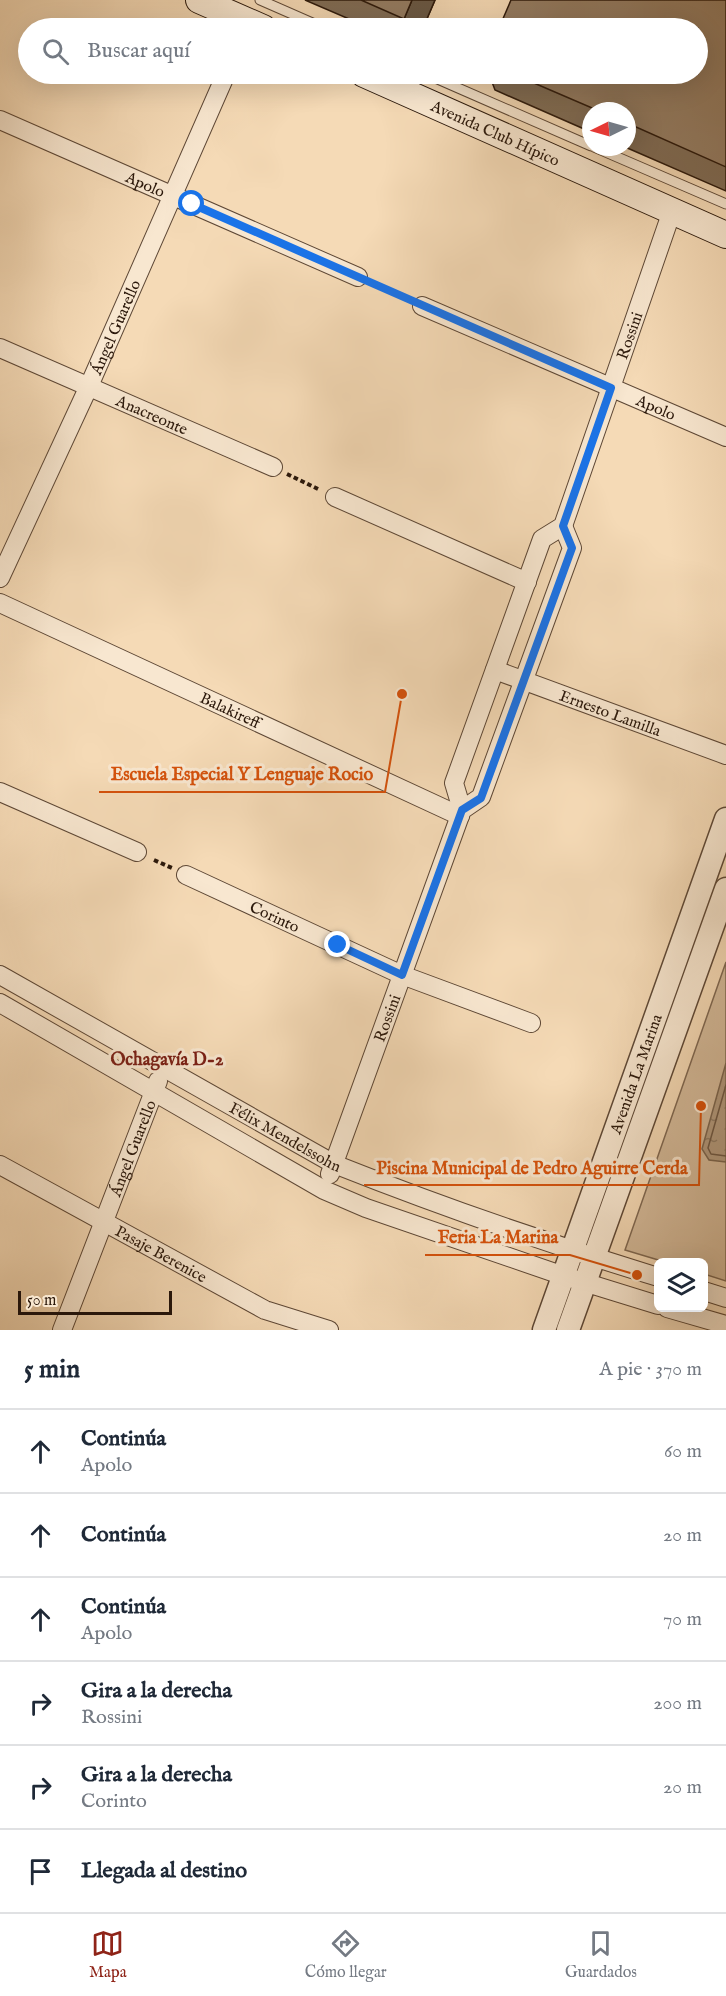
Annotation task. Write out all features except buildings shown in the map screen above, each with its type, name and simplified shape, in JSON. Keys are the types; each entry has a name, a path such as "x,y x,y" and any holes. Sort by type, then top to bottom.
{"main road":[{"path":"199,0 248,18"},
{"name":"Avenida Club Hípico","path":"398,84 459,102 672,211 726,235"}],"street":[{"name":"Ángel Guarello","path":"0,578 89,386 221,84"},
{"name":"Apolo","path":"0,120 358,277"},
{"name":"Rossini","path":"324,1190 461,813 481,798 572,548 563,526 672,211"},
{"name":"Apolo","path":"422,306 726,437"},
{"name":"Anacreonte","path":"0,348 273,467"},
{"path":"335,497 527,582"},
{"path":"461,813 454,783 542,539 563,526"},
{"name":"Balakireff","path":"0,603 461,813"},
{"name":"Ernesto Lamilla","path":"495,670 726,755"},
{"path":"0,792 137,852"},
{"name":"Avenida La Marina","path":"544,1330 684,939 717,875 726,819"},
{"name":"Corinto","path":"186,875 402,975 531,1023"},
{"name":"Avenida La Marina","path":"568,1330 726,889"},
{"path":"684,939 705,947"},
{"name":"Félix Mendelssohn","path":"0,975 334,1164 572,1252 654,1276"},
{"name":"Félix Mendelssohn","path":"0,1003 324,1190 366,1208 564,1276 654,1304"},
{"name":"Ángel Guarello","path":"62,1330 153,1090 165,1070"},
{"name":"Pasaje Berenice","path":"0,1165 265,1310 329,1330"},
{"path":"708,1292 726,1298"},
{"path":"682,1312 726,1325"}],"lane":[{"path":"438,84 459,102 582,143"},
{"path":"615,156 726,204"}],"path":[{"path":"358,277 422,306"},
{"path":"273,467 335,497"},
{"path":"137,852 186,875"}],"shaded area":[{"path":"726,962 726,1281 708,1275 708,1258 654,1259 625,1250"}],"water":[{"path":"726,1063 726,1162 709,1160 702,1149"}],"place":[{"name":"Escuela Especial Y Lenguaje Rocio","path":"402,694"},
{"name":"Piscina Municipal de Pedro Aguirre Cerda","path":"701,1106"},
{"name":"Feria La Marina","path":"637,1275"}],"district":[{"name":"Ochagavía D-2","path":"167,1059"}],"route":[{"path":"192,204 611,388 563,526 572,548 518,700 481,798 462,810 402,975 338,945"}]}
